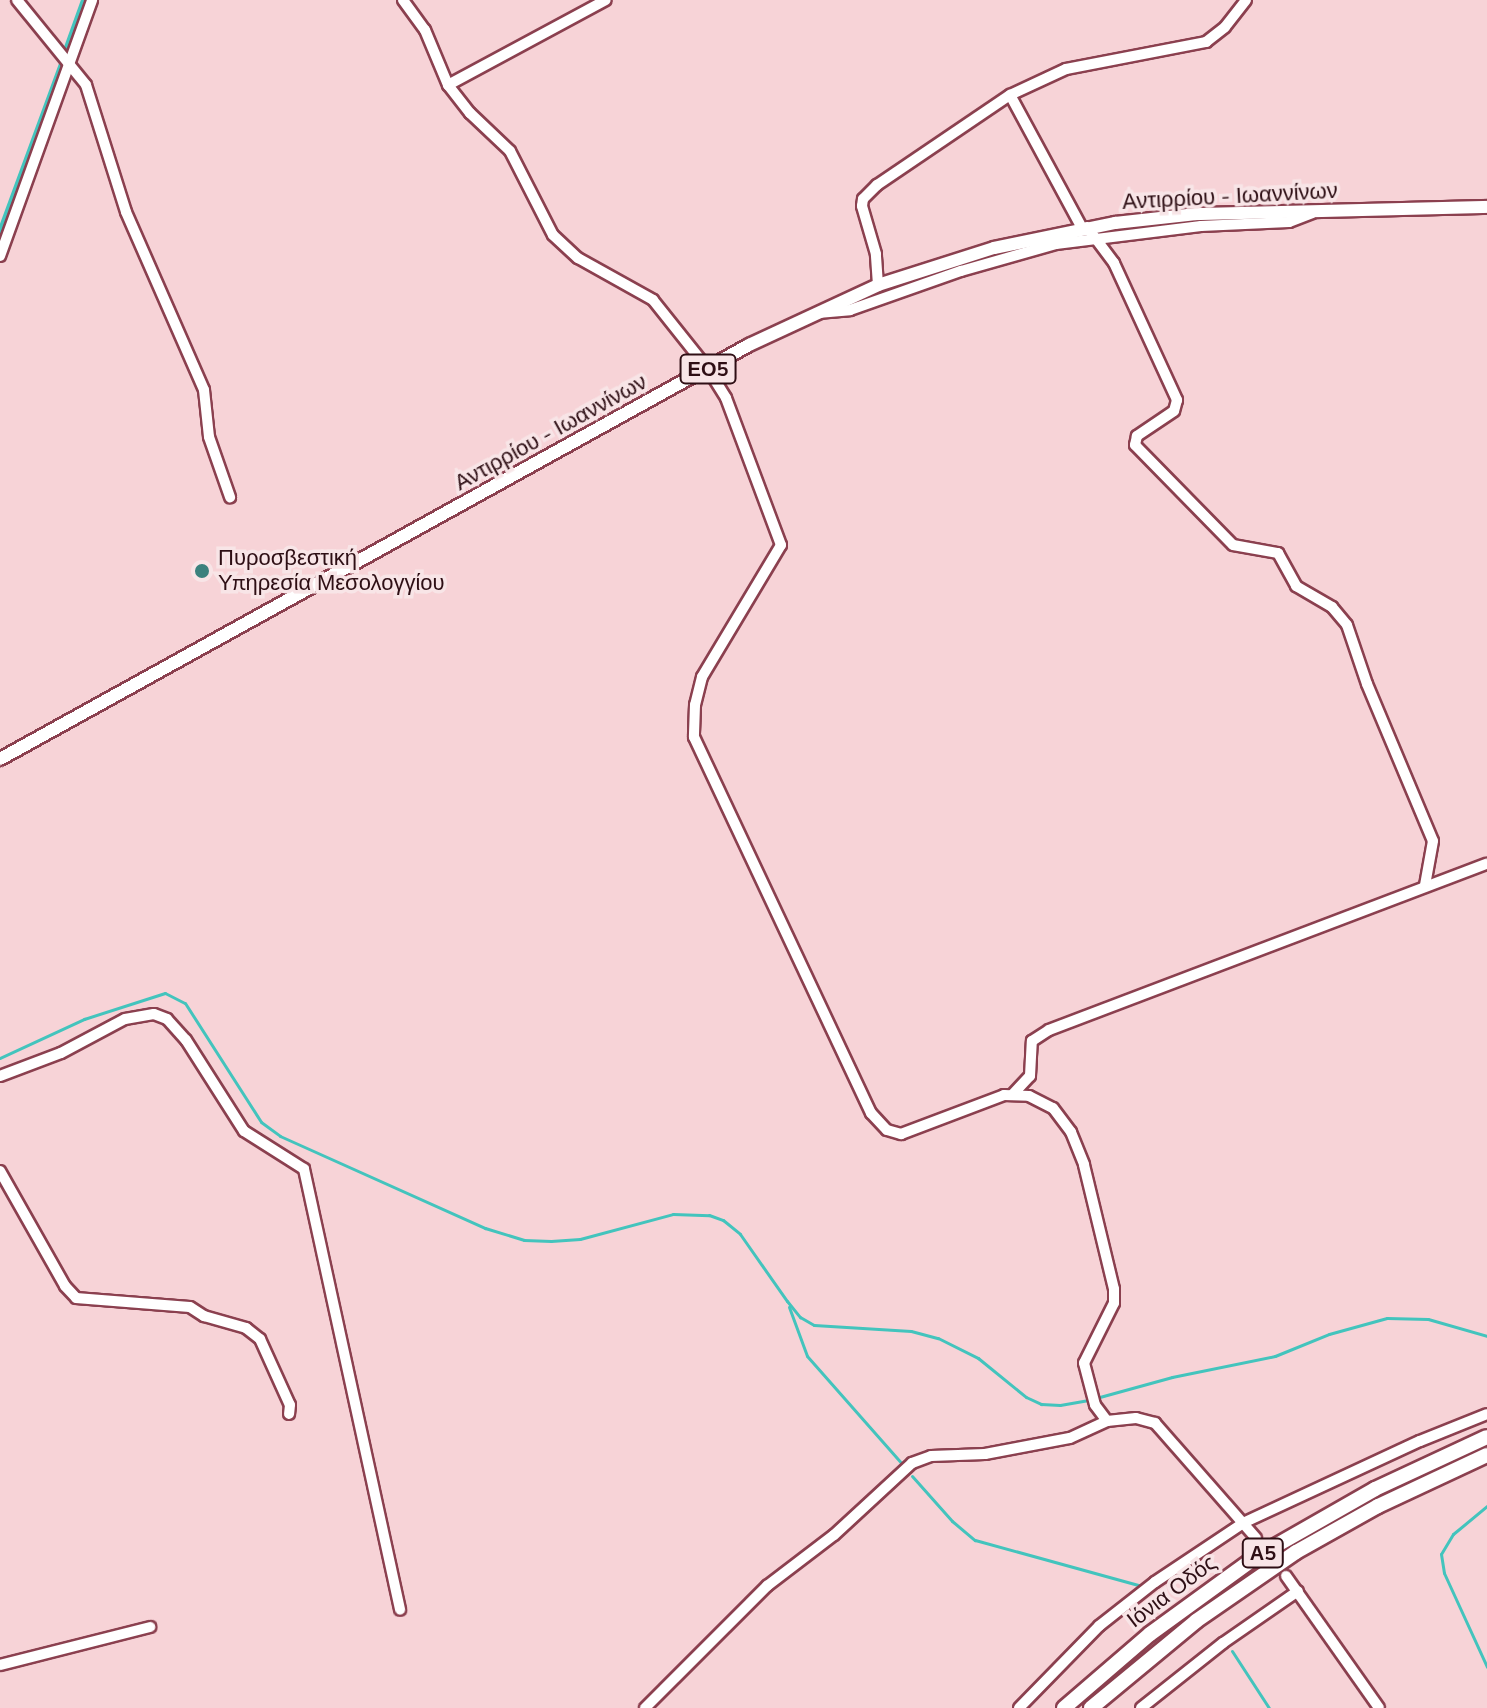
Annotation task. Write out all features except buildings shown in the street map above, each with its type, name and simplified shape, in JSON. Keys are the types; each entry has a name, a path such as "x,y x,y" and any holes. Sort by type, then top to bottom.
{"highway":[{"name":"Ιόνια Οδός","path":"1064,1708 1150,1634 1256,1557 1375,1489 1487,1437"},
{"name":"Ιόνια Οδός","path":"1091,1708 1175,1636 1285,1559 1378,1506 1487,1455"}],"main road":[{"name":"Αντιρρίου - Ιωαννίνων","path":"0,759 708,369 812,313 878,285 994,248 1084,228 1197,214 1487,207"}],"street":[{"path":"17,0 86,85 126,212 204,390 209,437 230,497"},
{"path":"0,256 92,0"},
{"path":"403,0 425,30 448,85 470,113 510,151 548,229 560,243 598,270 653,300 708,369 726,398 781,545 702,677 695,705 694,737 867,1104 884,1127 906,1133 1013,1094 1029,1078 1031,1047 1038,1035 1425,885 1487,864"},
{"path":"448,85 606,0"},
{"path":"878,285 876,254 862,206 863,199 877,185 1010,95 1066,69 1206,42 1220,33 1246,0"},
{"path":"1010,95 1084,228 1097,239 1114,263 1177,400 1174,411 1137,436 1135,445 1233,545 1278,553 1296,586 1332,607 1347,625 1367,684 1433,841 1425,885"},
{"path":"812,313 850,310 1024,252 1201,226 1289,222 1317,211"},
{"path":"0,1076 51,1058 125,1019 154,1014 167,1019 181,1033 244,1131 304,1169 400,1610"},
{"path":"1013,1094 1045,1101 1059,1114 1079,1150 1094,1196 1114,1297 1084,1363 1095,1405 1107,1421"},
{"path":"0,1171 65,1286 76,1298 190,1307 204,1316 246,1328 260,1339 290,1405 289,1414"},
{"path":"1019,1708 1099,1626 1155,1582 1243,1523 1420,1441 1487,1414"},
{"path":"645,1708 767,1586 834,1535 912,1463 931,1456 985,1454 1070,1438 1107,1421 1136,1418 1155,1423 1256,1538"},
{"path":"1286,1576 1379,1708"},
{"path":"1141,1708 1223,1643 1298,1591"},
{"path":"0,1665 150,1627"}],"waterway":[{"path":"67,50 85,0"},
{"path":"0,235 64,61"},
{"path":"0,1058 84,1019 165,993 185,1003 261,1122 280,1136 485,1228 524,1240 551,1241 580,1239 673,1214 709,1215 723,1220 740,1234 800,1317 814,1325 911,1331 938,1338 978,1358 1026,1397 1041,1404 1060,1405 1089,1400"},
{"path":"789,1307 807,1356 905,1467"},
{"path":"1096,1398 1172,1377 1275,1356 1329,1334 1387,1318 1428,1319 1487,1336"},
{"path":"912,1476 952,1521 975,1540 1142,1586"},
{"path":"1487,1506 1453,1534 1441,1554 1444,1573 1487,1667"},
{"path":"1232,1651 1269,1708"}],"place":[{"name":"Πυροσβεστική Υπηρεσία Μεσολογγίου","path":"202,571"}]}
